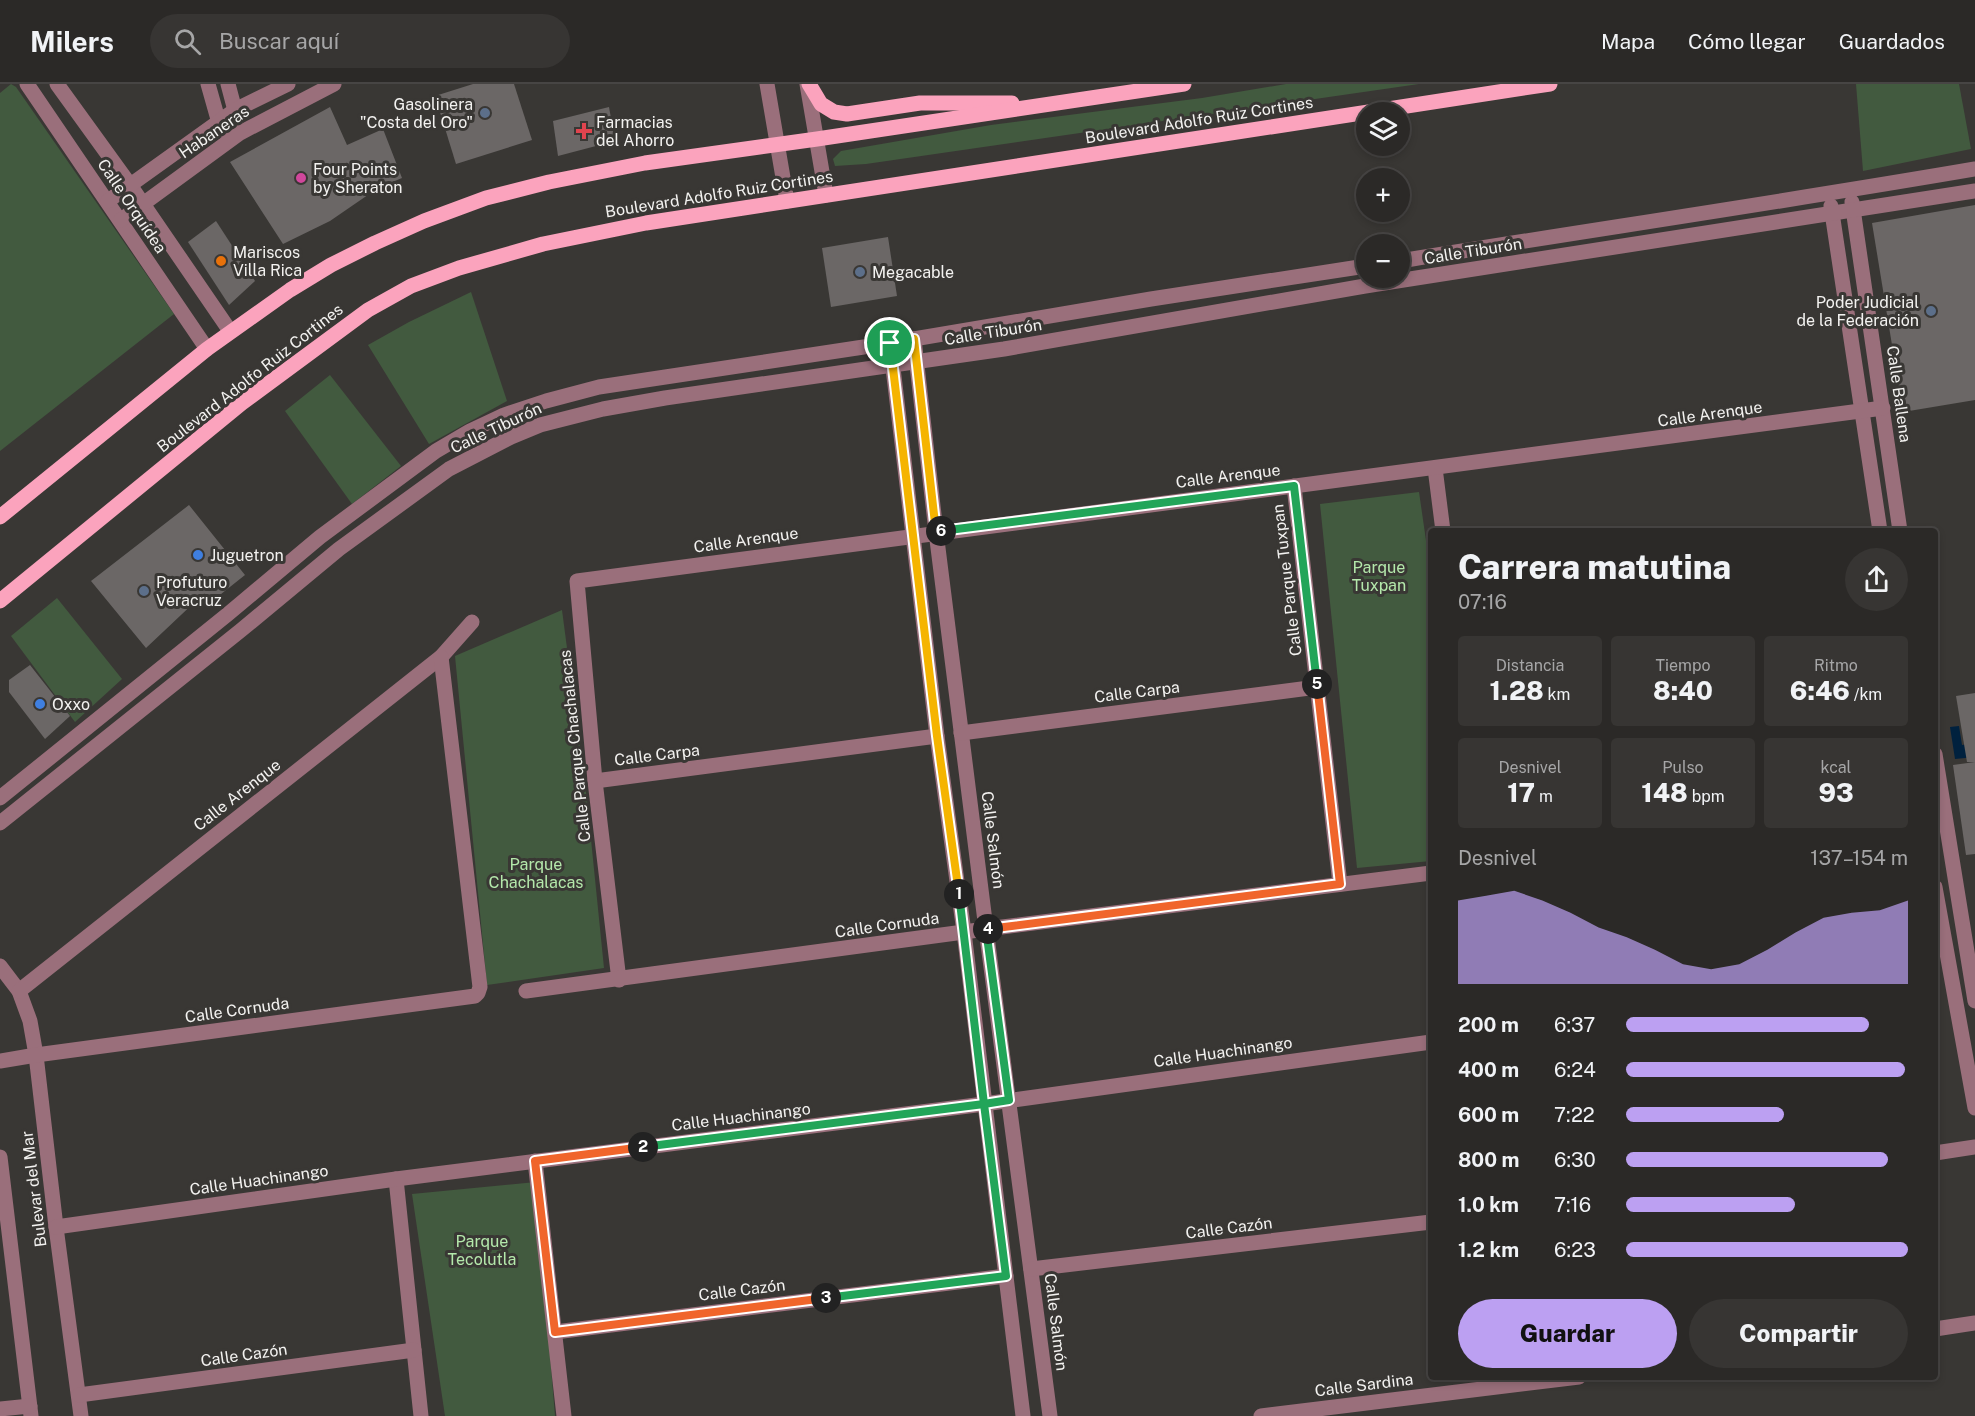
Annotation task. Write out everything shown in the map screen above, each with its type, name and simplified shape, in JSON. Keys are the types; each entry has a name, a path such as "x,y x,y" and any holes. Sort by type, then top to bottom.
{"main road":[{"path":"808,84 821,105 834,112 847,114 920,103 1060,103"},
{"path":"0,518 207,349 290,290 331,265 424,221 486,198 549,182 645,163 1184,84"},
{"name":"Boulevard Adolfo Ruiz Cortines","path":"0,601 242,403 368,310 411,286 459,268 543,244 646,223 1550,84"}],"street":[{"name":"Calle Orquídea","path":"27,84 207,349"},
{"name":"Calle Orquídea","path":"57,84 231,331"},
{"path":"208,84 224,144"},
{"path":"228,84 240,133"},
{"name":"Habaneras","path":"108,201 235,110 288,84"},
{"name":"Habaneras","path":"121,220 240,133 334,84"},
{"path":"767,84 788,201"},
{"path":"808,84 826,195"},
{"name":"Calle Tiburón","path":"1410,259 1975,169"},
{"name":"Calle Ballena","path":"1850,190 1900,528"},
{"name":"Calle Tiburón","path":"0,823 339,549 449,470 511,437 549,422 665,398 1004,350 1377,284 1975,191"},
{"path":"1828,194 1833,214 1880,528"},
{"path":"1641,221 1645,243"},
{"name":"Calle Tiburón","path":"0,798 320,537 436,451 504,415 600,387 890,343 1356,268"},
{"name":"Calle Salmón","path":"914,339 961,733 1050,1416"},
{"path":"890,343 1023,1416"},
{"name":"Calle Arenque","path":"577,580 1883,408"},
{"path":"1435,468 1443,528"},
{"name":"Calle Parque Tuxpan","path":"1294,486 1340,884"},
{"name":"Calle Parque Chachalacas","path":"577,580 595,781 619,980"},
{"name":"Calle Arenque","path":"19,991 441,657 472,622"},
{"name":"Calle Cornuda","path":"0,1061 475,996 480,987 441,657"},
{"name":"Calle Carpa","path":"961,733 1317,687"},
{"name":"Calle Carpa","path":"595,781 937,736"},
{"path":"1939,805 1975,1001"},
{"name":"Calle Cornuda","path":"526,991 986,929 1428,873"},
{"path":"1938,922 1943,980 1975,1108"},
{"name":"Bulevar del Mar","path":"0,966 19,991 30,1021 81,1416"},
{"path":"1943,980 1971,976"},
{"name":"Calle Huachinango","path":"56,1227 396,1179 984,1104 1428,1042"},
{"path":"1938,1153 1975,1148"},
{"name":"Bulevar del Mar","path":"0,1157 4,1235 31,1411"},
{"path":"535,1161 564,1416"},
{"path":"396,1179 421,1416"},
{"name":"Calle Cazón","path":"1031,1269 1428,1222"},
{"name":"Calle Cazón","path":"555,1332 1006,1276"},
{"path":"1938,1329 1975,1323"},
{"name":"Calle Cazón","path":"79,1395 414,1350"},
{"name":"Calle Sardina","path":"1261,1416 1518,1380"},
{"path":"0,1409 31,1411"}],"green space":[{"path":"11,84 16,87 174,314 0,451 0,93"},
{"path":"1286,84 1419,84 866,164 835,166 833,159 841,151 991,125 1202,98"},
{"path":"1856,84 1959,84 1971,149 1863,171"},
{"path":"471,292 507,401 429,444 368,345"},
{"path":"330,375 401,466 352,504 285,411"},
{"name":"Parque Tuxpan","path":"1419,492 1428,554 1428,861 1357,868 1320,504"},
{"path":"57,598 122,679 75,722 11,636"},
{"name":"Parque Chachalacas","path":"562,610 587,800 604,968 487,985 455,656"},
{"name":"Parque Tecolutla","path":"536,1182 555,1416 445,1416 412,1194"}],"water":[{"path":"1959,726 1962,745 1975,743 1975,757 1955,759 1950,727"}],"building":[{"path":"473,84 514,84 532,140 456,164 435,96"},
{"name":"Four Points by Sheraton","path":"330,107 347,145 383,129 402,178 378,188 330,221 283,244 230,162"},
{"name":"Farmacias del Ahorro","path":"609,107 615,141 558,156 553,121"},
{"name":"Poder Judicial de la Federación","path":"1975,205 1975,400 1903,412 1872,223"},
{"name":"Mariscos Villa Rica","path":"216,221 255,281 229,305 188,242"},
{"name":"Megacable","path":"888,237 897,296 831,307 822,248"},
{"path":"189,505 245,575 206,606 199,598 146,648 91,581"},
{"name":"Oxxo","path":"30,665 70,716 45,739 9,692 9,680"},
{"path":"1975,693 1975,762 1967,762 1956,696"},
{"path":"1975,762 1975,854 1966,855 1953,765"}],"place":[{"name":"Gasolinera \"Costa del Oro\"","path":"485,113"},
{"name":"Farmacias del Ahorro","path":"584,131"},
{"name":"Four Points by Sheraton","path":"301,178"},
{"name":"Mariscos Villa Rica","path":"221,261"},
{"name":"Megacable","path":"860,272"},
{"name":"Poder Judicial de la Federación","path":"1931,311"},
{"name":"Juguetron","path":"198,555"},
{"name":"Profuturo Veracruz","path":"144,591"},
{"name":"Oxxo","path":"40,704"}],"route":[{"path":"890,343 914,339 936,532 1294,486 1340,884 986,929 1009,1100 984,1104 1006,1276 555,1332 535,1161 984,1104 890,343"}]}
